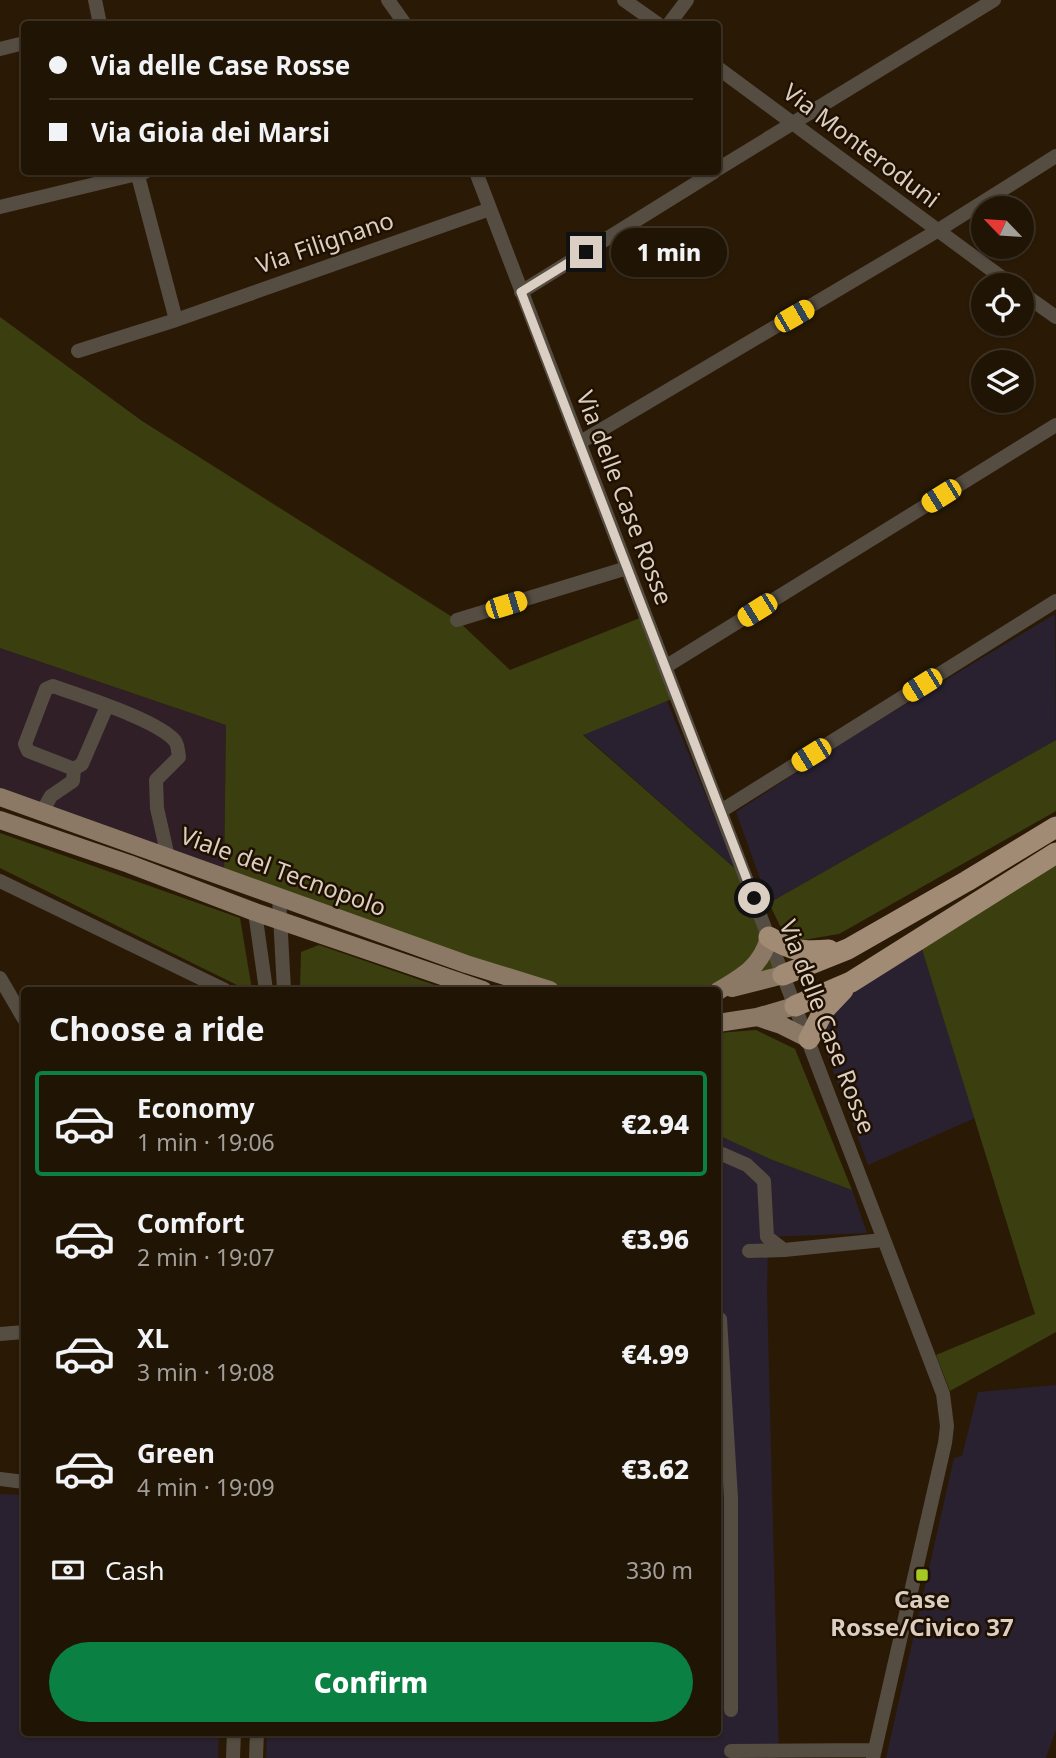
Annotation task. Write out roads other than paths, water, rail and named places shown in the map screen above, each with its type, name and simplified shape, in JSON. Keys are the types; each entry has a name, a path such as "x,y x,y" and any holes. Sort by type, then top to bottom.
{"highway":[{"path":"783,975 849,949 1056,827"},
{"path":"795,1006 851,982 1056,853"},
{"path":"769,937 804,952 849,949"},
{"path":"809,1039 824,1010 851,982"}],"main road":[{"name":"Viale del Tecnopolo","path":"0,797 466,964 540,987"},
{"name":"Viale del Tecnopolo","path":"0,820 474,987"},
{"path":"721,990 755,966 769,937"},
{"path":"721,991 783,975"},
{"path":"721,1023 757,1017 795,1006"},
{"path":"757,1017 809,1039"}],"street":[{"path":"95,0 99,21"},
{"path":"388,0 403,21"},
{"path":"624,0 654,21"},
{"path":"671,21 687,0"},
{"path":"721,167 994,0"},
{"path":"0,49 21,44"},
{"name":"Via Monteroduni","path":"721,70 995,273"},
{"path":"579,443 937,231 1056,156"},
{"path":"0,207 128,175"},
{"path":"141,175 176,320"},
{"name":"Via delle Case Rosse","path":"477,175 943,1394 947,1426 945,1443 874,1754"},
{"path":"521,292 708,175"},
{"name":"Via Filignano","path":"78,351 176,320 490,209"},
{"path":"1034,301 1056,317"},
{"path":"666,667 1056,425"},
{"path":"457,620 627,568"},
{"path":"721,811 1056,601"},
{"path":"74,769 28,751 25,744 46,689 53,686 161,730 176,742 179,757 156,780 157,808 168,857"},
{"path":"74,769 82,764 107,706"},
{"path":"42,812 51,796 73,781 74,769"},
{"path":"0,881 219,987"},
{"path":"279,897 284,987"},
{"path":"255,912 266,987"},
{"path":"0,978 21,1014"},
{"path":"722,1154 747,1165 764,1181 767,1237 783,1250"},
{"path":"749,1251 883,1240"},
{"path":"0,1334 21,1332"},
{"path":"721,1332 731,1498 731,1710"},
{"path":"0,1479 21,1482"},
{"path":"233,1758 234,1736"},
{"path":"256,1758 257,1736"},
{"path":"731,1751 874,1754"}],"place":[{"name":"Case Rosse/Civico 37","path":"922,1575"}]}
